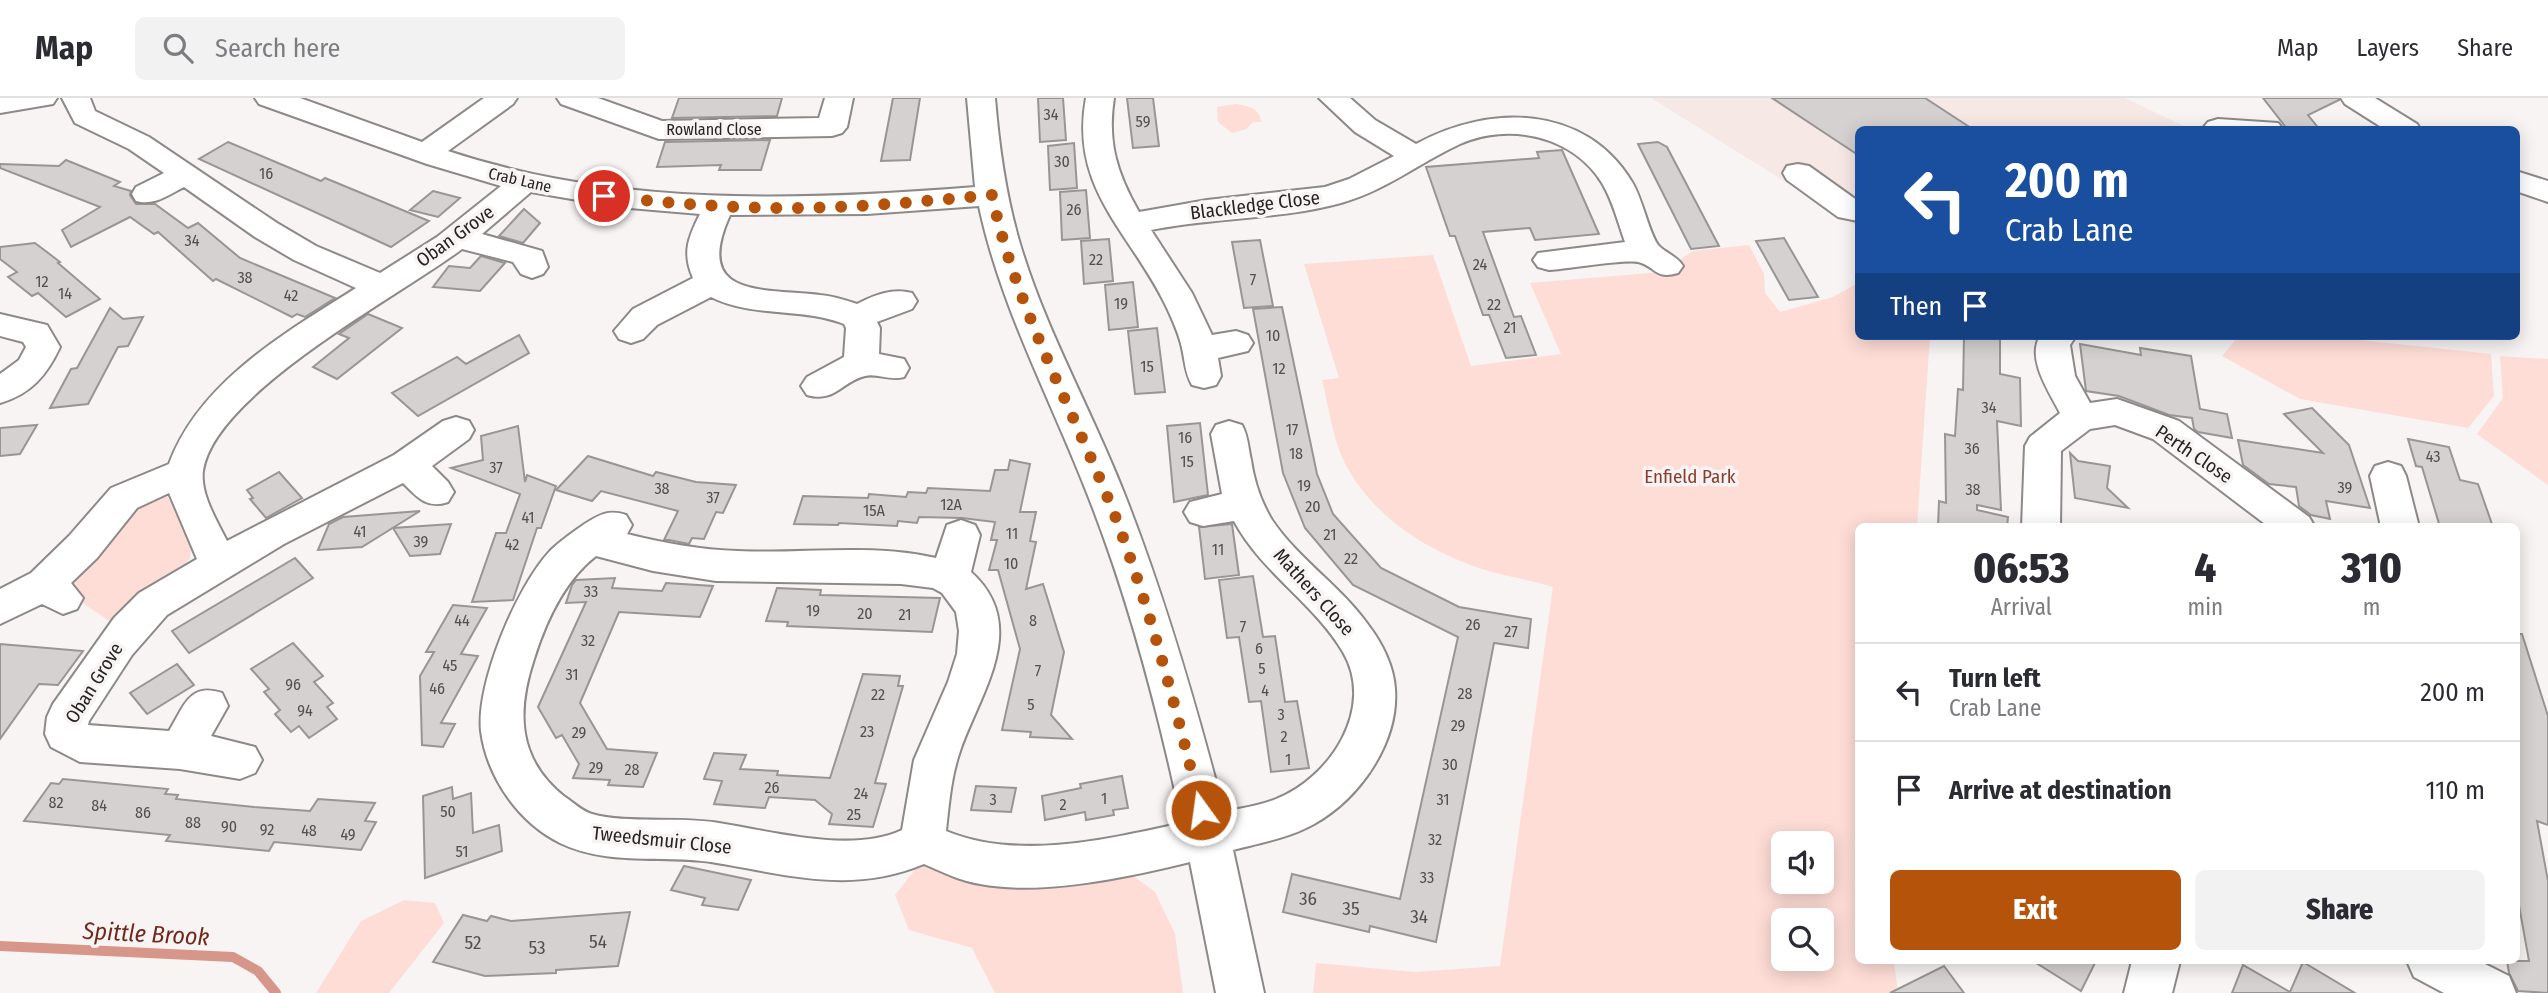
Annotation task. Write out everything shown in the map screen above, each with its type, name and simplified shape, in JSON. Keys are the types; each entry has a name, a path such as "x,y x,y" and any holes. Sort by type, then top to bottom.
{"street":[{"path":"0,104 43,98"},
{"path":"76,98 85,117 139,142 266,230 305,253 383,287"},
{"name":"Crab Lane","path":"269,98 316,111 391,143 524,182 604,196 719,206 830,207 992,195"},
{"path":"425,153 503,98"},
{"name":"Rowland Close","path":"571,98 645,126 678,131 832,127 839,98"},
{"path":"981,98 986,164 999,230 1014,275 1116,520 1145,603 1175,701 1208,837 1240,993"},
{"path":"1100,98 1096,126 1101,166 1130,224 1165,274 1186,312 1202,362 1236,343"},
{"path":"1333,98 1365,126 1415,156"},
{"path":"2356,98 2401,126"},
{"path":"2236,126 2264,123"},
{"name":"Blackledge Close","path":"1130,224 1187,212 1325,198 1367,184 1415,156 1468,131 1497,125 1531,126 1570,137 1601,159 1618,183 1656,259 1549,260"},
{"path":"1798,173 1849,209 1855,210"},
{"path":"147,194 186,174"},
{"name":"Oban Grove","path":"185,473 190,451 199,434 238,393 292,345 457,238 524,182"},
{"path":"2520,182 2548,192"},
{"path":"719,206 704,242 706,270 713,282 744,299 784,306 819,306 859,317 885,304 900,301"},
{"path":"457,238 523,254 531,258 533,267"},
{"path":"631,331 645,317 713,282"},
{"path":"819,386 876,366 859,317"},
{"path":"0,326 35,333 43,347 33,368 0,391"},
{"path":"2041,523 2043,446 2080,417 2058,376 2053,343 2056,340"},
{"name":"Perth Close","path":"2080,417 2117,412 2165,430 2291,523"},
{"name":"Oban Grove","path":"240,760 180,750 80,743 66,734 65,727 76,706 139,616 168,594 270,534 407,465 456,430"},
{"name":"Mathers Close","path":"1208,837 1271,821 1320,797 1357,759 1373,714 1370,668 1359,642 1338,615 1282,560 1261,533 1245,505 1232,470 1229,434"},
{"path":"407,465 435,492"},
{"path":"0,608 54,591 75,556 124,498 185,473 190,496 219,564"},
{"path":"2388,476 2399,523"},
{"path":"1203,512 1245,505"},
{"name":"Tweedsmuir Close","path":"923,842 889,857 872,859 790,855 688,839 606,836 585,832 567,825 552,814 525,785 506,750 500,729 503,690 517,648 547,587 570,556 602,532 658,557 690,563 758,567 825,564 913,569 950,578"},
{"path":"961,535 950,578 971,598 979,625 978,643 966,688 933,767 923,842 975,863 1029,868 1129,854 1208,837"},
{"path":"180,750 207,706"},
{"path":"2148,993 2155,964"},
{"path":"2437,964 2492,993"}],"shaded area":[{"path":"1651,98 2125,98 2184,126 1855,126 1855,225"}],"green space":[{"path":"1236,104 1256,111 1261,122 1253,122 1246,129 1232,133 1218,122 1217,107"},
{"name":"Enfield Park","path":"1749,245 1764,274 1765,293 1780,312 1833,297 1855,285 1855,340 1930,340 1917,523 1855,523 1855,964 1894,964 1898,993 1313,993 1316,963 1415,972 1500,966 1553,587 1474,566 1431,547 1392,520 1360,487 1342,457 1332,425 1322,380 1339,378 1304,264 1433,255 1471,366 1561,354 1530,283 1661,272 1693,251"},
{"path":"2236,340 2360,340 2491,354 2494,396 2468,428 2300,399 2222,356"},
{"path":"2500,356 2548,359 2548,485 2477,434 2503,398"},
{"path":"160,494 168,497 191,550 190,559 115,625 64,590 130,505"},
{"path":"921,862 1128,872 1155,892 1175,934 1183,993 995,993 972,948 909,930 895,895"},
{"path":"404,900 435,903 444,923 389,993 316,993 361,921"}],"building":[{"path":"679,98 782,98 777,116 672,118"},
{"path":"893,98 920,98 910,160 881,161"},
{"path":"1038,98 1063,98 1066,140 1040,142"},
{"path":"1127,98 1153,98 1159,146 1133,148"},
{"path":"1772,98 1925,98 1968,126 1855,126 1855,153"},
{"path":"2263,98 2338,98 2339,100 2308,115 2317,126 2285,126"},
{"path":"770,140 761,170 719,170 721,165 657,167 665,142"},
{"path":"228,142 321,181 325,178 429,221 391,247 199,159"},
{"path":"1658,142 1667,147 1719,246 1691,249 1638,144"},
{"path":"1074,143 1077,188 1050,190 1048,146"},
{"path":"1562,150 1599,234 1535,240 1530,228 1483,232 1514,317 1521,316 1536,355 1506,358 1489,315 1483,315 1455,236 1450,236 1426,167 1539,158 1537,152"},
{"path":"66,160 120,182 114,186 131,191 130,195 136,204 155,204 188,228 198,223 240,258 335,298 305,317 297,314 292,317 216,279 213,281 158,232 154,234 130,217 71,247 62,230 100,207 0,168 0,164 59,166"},
{"path":"1086,190 1090,238 1062,240 1060,192"},
{"path":"433,191 460,198 438,217 410,210"},
{"path":"524,209 540,223 523,243 499,236"},
{"path":"1784,238 1818,297 1789,300 1756,241"},
{"path":"1109,239 1113,281 1084,284 1081,241"},
{"path":"1260,240 1273,306 1244,308 1232,242"},
{"path":"35,243 100,299 66,317 38,293 32,296 8,277 17,272 0,259 0,247"},
{"path":"481,256 505,263 480,291 433,287 449,266 470,268"},
{"path":"1133,282 1138,327 1109,330 1105,285"},
{"path":"1282,307 1317,474 1333,514 1381,568 1459,607 1531,619 1528,648 1494,643 1436,942 1370,926 1369,932 1283,912 1292,874 1400,899 1458,637 1353,585 1305,528 1283,473 1253,309"},
{"path":"110,308 123,319 143,317 128,346 118,347 88,404 50,408 71,369 77,368"},
{"path":"368,314 402,328 337,379 313,367 349,338 339,334"},
{"path":"1157,328 1165,392 1135,394 1128,331"},
{"path":"519,335 529,353 418,416 392,393 457,357 466,364"},
{"path":"1964,340 2000,340 2000,374 2020,378 2021,426 1997,421 2001,510 1977,505 1977,510 2008,517 2007,523 1938,523 1939,501 1946,503 1945,434 1955,436 1958,389 1963,390"},
{"path":"2080,344 2141,355 2140,348 2191,356 2200,409 2227,414 2232,438 2198,432 2194,429 2192,418 2169,415 2119,396 2086,391"},
{"path":"2312,408 2349,445 2370,508 2326,501 2330,519 2311,515 2299,506 2296,487 2269,484 2243,465 2238,440 2323,453 2284,414"},
{"path":"1200,423 1208,495 1174,502 1167,426"},
{"path":"37,425 20,454 0,456 0,428"},
{"path":"518,426 525,482 527,475 556,486 541,528 537,528 513,600 472,602 496,533 506,533 520,494 451,468 483,460 481,436"},
{"path":"2408,439 2449,447 2460,480 2478,484 2492,523 2439,523 2422,467 2416,466"},
{"path":"2070,453 2078,461 2110,466 2107,488 2128,508 2075,498"},
{"path":"588,456 653,476 656,472 696,482 736,485 723,513 716,512 704,539 692,538 689,544 664,540 678,511 601,491 592,501 556,490"},
{"path":"1010,460 1030,464 1020,512 1036,512 1030,541 1036,542 1026,589 1043,584 1064,652 1051,715 1072,739 1030,737 1031,732 1002,730 1020,649 998,570 989,570 997,540 991,540 995,522 919,517 917,523 898,521 897,526 794,524 803,496 868,498 869,494 906,497 908,492 926,493 928,488 990,491 995,470 1008,470"},
{"path":"279,472 302,498 266,518 250,499 253,498 247,490"},
{"path":"420,511 362,547 318,550 329,524 343,517"},
{"path":"451,524 440,554 410,556 393,528"},
{"path":"1232,524 1239,575 1205,579 1199,527"},
{"path":"295,558 313,578 189,653 172,631"},
{"path":"1253,576 1263,637 1275,636 1285,702 1297,701 1309,768 1271,772 1261,701 1249,702 1239,637 1227,638 1219,580"},
{"path":"615,578 612,588 662,591 666,583 713,586 700,617 619,612 580,703 607,749 657,753 643,787 608,785 610,780 573,778 579,764 562,735 556,738 538,707 586,602 566,603 572,585 576,580"},
{"path":"777,588 821,590 820,595 940,598 932,632 787,626 788,622 766,621"},
{"path":"453,605 487,608 461,654 478,656 441,723 455,724 443,747 422,745 420,676 434,652 426,652"},
{"path":"2520,634 2548,716 2548,825 2537,821 2548,881 2548,993 2518,991 2508,964 2529,961 2520,911"},
{"path":"293,643 323,676 314,682 333,703 327,707 337,719 309,738 299,726 291,732 275,714 280,710 264,692 269,689 251,669"},
{"path":"0,644 83,651 58,685 39,684 0,739"},
{"path":"177,664 194,685 147,714 130,693"},
{"path":"863,674 900,676 898,686 903,686 875,783 886,784 873,827 829,824 832,814 815,800 769,797 765,808 714,804 722,781 704,779 714,753 746,755 740,769 778,771 777,775 830,778"},
{"path":"1122,776 1128,808 1113,810 1114,815 1086,820 1085,812 1045,820 1042,796 1081,788 1080,784"},
{"path":"63,779 168,789 165,794 178,795 176,799 254,807 310,811 318,799 375,803 365,821 376,822 361,850 274,842 269,851 166,841 170,835 24,821 51,783 59,784"},
{"path":"976,786 1016,788 1011,812 971,810"},
{"path":"452,787 453,799 471,793 473,833 499,825 502,851 425,878 423,796"},
{"path":"684,866 751,880 738,910 702,905 705,898 671,890"},
{"path":"630,912 618,966 556,970 556,973 485,976 433,962 463,915 487,921 491,916 511,921"},
{"path":"2038,964 2094,964 2081,991"},
{"path":"2302,964 2306,964 2355,993 2232,993 2243,965 2290,992"},
{"path":"1944,966 1964,993 1890,993"}],"waterway":[{"name":"Spittle Brook","path":"0,946 233,957 258,971 276,993"}],"route":[{"path":"604,196 699,205 790,208 871,205 992,195 999,230 1017,285 1116,520 1153,627 1175,701 1201,810"}]}
